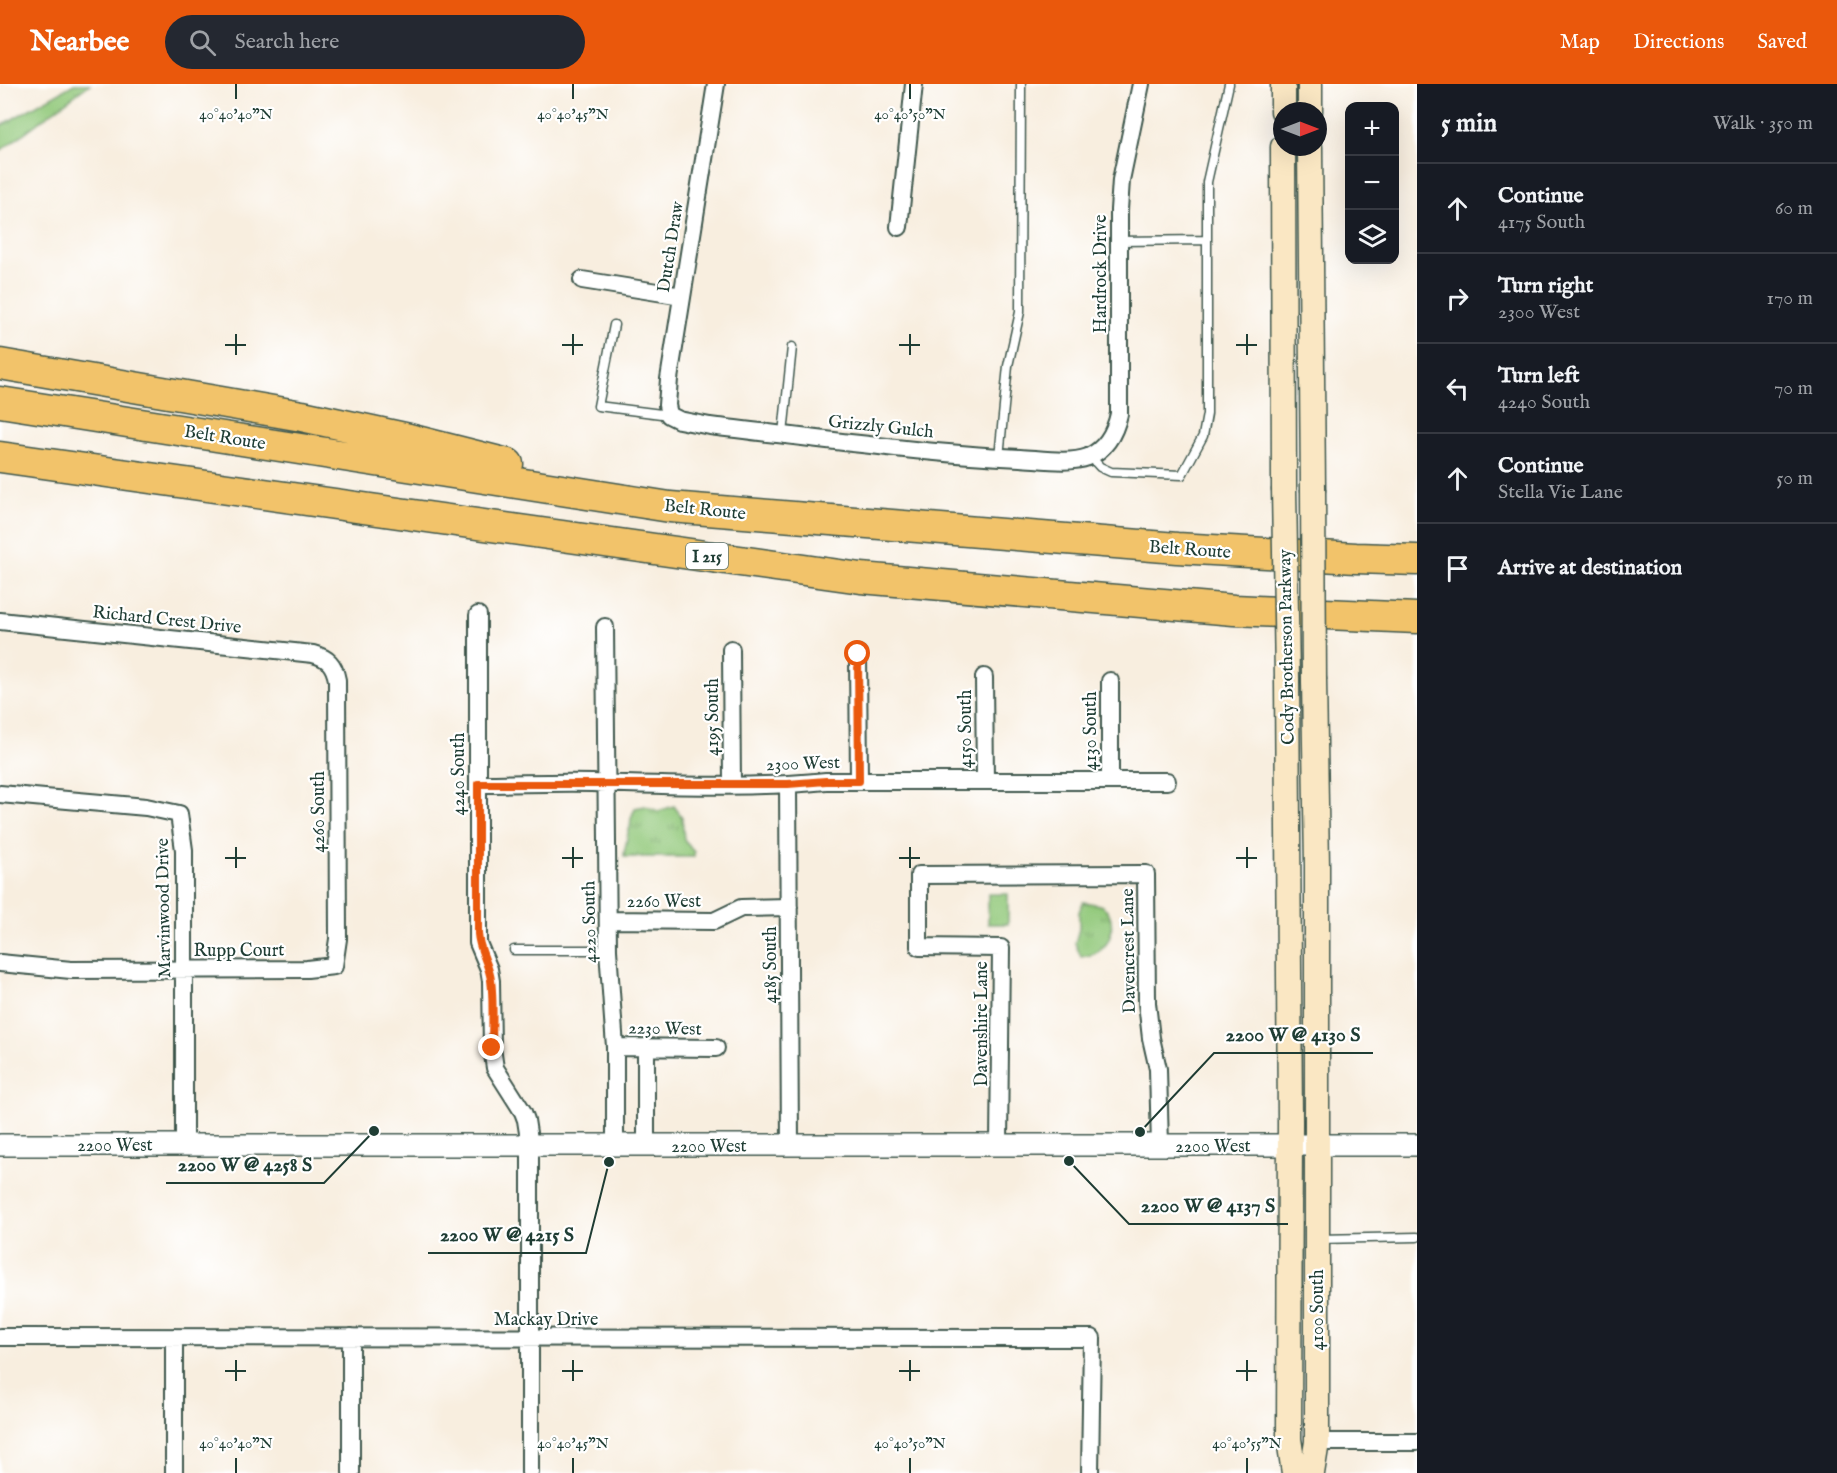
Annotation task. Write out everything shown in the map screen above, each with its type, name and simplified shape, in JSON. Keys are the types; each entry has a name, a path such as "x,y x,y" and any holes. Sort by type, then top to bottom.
{"highway":[{"path":"0,364 221,401 366,429 670,507"},
{"name":"Belt Route","path":"0,402 670,507 1166,548 1417,560"},
{"name":"I 215","path":"0,457 861,578 1234,610 1417,618"}],"main road":[{"path":"1283,84 1283,102"},
{"path":"1310,84 1310,102"},
{"name":"Cody Brotherson Parkway","path":"1283,156 1290,1146"},
{"name":"Cody Brotherson Parkway","path":"1310,156 1318,1146"},
{"name":"4100 South","path":"1290,1146 1288,1439 1294,1473"},
{"name":"4100 South","path":"1312,1473 1317,1442 1318,1146"}],"street":[{"name":"Dutch Draw","path":"669,415 667,405 669,379 716,84"},
{"path":"899,227 914,84"},
{"name":"Hardrock Drive","path":"1090,456 1112,436 1119,414 1121,180 1141,84"},
{"path":"582,280 682,296"},
{"name":"Grizzly Gulch","path":"669,415 679,420 710,426 999,457 1079,460 1090,456"},
{"name":"4240 South","path":"478,615 478,943 489,969 491,981 492,1048 495,1068 523,1112 530,1146 530,1473"},
{"name":"Richard Crest Drive","path":"0,621 313,654 329,660"},
{"name":"4220 South","path":"605,627 608,950 615,1047 615,1145"},
{"name":"4195 South","path":"731,649 732,785"},
{"path":"858,654 859,781"},
{"name":"4260 South","path":"329,660 335,669 337,680 338,939 334,966"},
{"name":"4150 South","path":"984,677 985,781"},
{"name":"4130 South","path":"1110,681 1110,781"},
{"name":"2300 West","path":"478,784 732,785 826,781 1167,781"},
{"name":"4185 South","path":"788,784 790,1146"},
{"name":"Marvinwood Drive","path":"0,794 146,807 178,814 184,850 184,1145"},
{"name":"Davencrest Lane","path":"919,875 1146,874 1147,1003 1151,1038 1158,1069 1160,1146"},
{"name":"Davenshire Lane","path":"919,875 920,947 1001,948 999,1146"},
{"name":"2260 West","path":"608,920 714,921 741,908 789,907"},
{"name":"Rupp Court","path":"0,963 70,970 307,969 334,966"},
{"name":"2230 West","path":"615,1047 716,1048"},
{"path":"646,1047 646,1146"},
{"name":"2200 West","path":"0,1145 1417,1145"},
{"path":"174,1337 174,1473"},
{"path":"351,1337 351,1473"},
{"name":"Mackay Drive","path":"0,1338 1092,1338 1090,1473"},
{"path":"1317,1442 1417,1442"}],"lane":[{"path":"999,457 1008,366 1020,312 1021,84"},
{"path":"1090,456 1100,467 1111,472 1182,475 1203,436 1207,414 1206,183 1229,84"},
{"path":"1119,241 1206,240"},
{"path":"614,325 598,406 669,415"},
{"path":"783,434 792,347"},
{"path":"514,950 608,950"},
{"path":"1317,1239 1417,1237"}],"green space":[{"path":"74,84 90,84 0,151 0,126"},
{"path":"645,806 658,811 674,806 682,817 684,840 694,852 694,857 624,857 635,808"},
{"path":"988,894 1008,894 1008,924 988,924"},
{"path":"1083,902 1100,905 1106,910 1111,920 1111,932 1103,948 1081,957 1075,943 1079,929 1079,912"}],"place":[{"name":"2200 W @ 4258 S","path":"374,1131"},
{"name":"2200 W @ 4130 S","path":"1140,1132"},
{"name":"2200 W @ 4137 S","path":"1069,1161"},
{"name":"2200 W @ 4215 S","path":"609,1162"}],"route":[{"path":"492,1048 491,981 489,969 478,943 478,784 788,784 859,781 858,654"}]}
